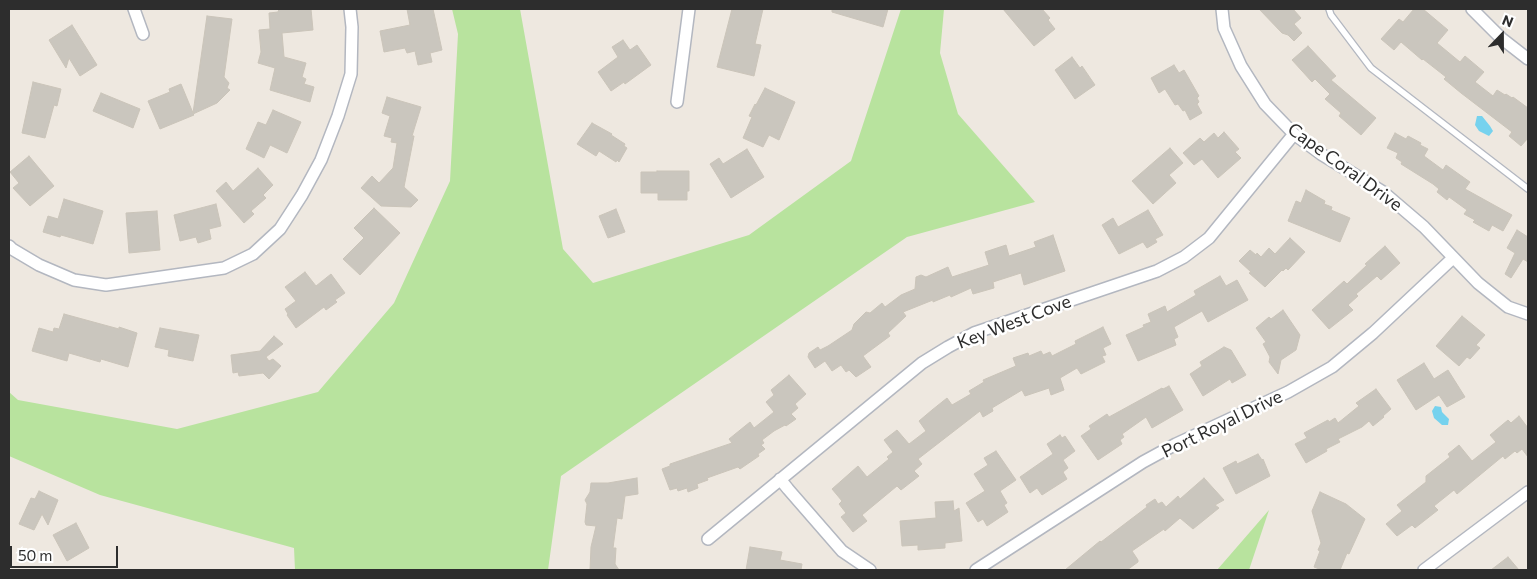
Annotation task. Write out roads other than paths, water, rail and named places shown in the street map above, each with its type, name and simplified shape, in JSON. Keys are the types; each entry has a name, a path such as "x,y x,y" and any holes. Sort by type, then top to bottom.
{"street":[{"path":"134,9 142,34"},
{"path":"9,246 39,265 74,280 106,285 224,268 252,254 280,229 302,195 321,160 338,116 351,74 352,27 350,9"},
{"path":"677,102 689,9"},
{"name":"Cape Coral Drive","path":"1222,9 1224,28 1241,66 1265,104 1294,134 1383,192 1424,227 1478,283 1508,307 1528,314"},
{"path":"1472,9 1501,38 1528,60"},
{"name":"Key West Cove","path":"708,539 922,363 948,347 974,333 1157,271 1184,258 1209,238 1294,134"},
{"name":"Port Royal Drive","path":"976,570 1143,462 1176,444 1288,392 1332,367 1373,333 1453,258"},
{"path":"780,479 842,551 870,570"},
{"path":"1424,570 1528,492"}],"lane":[{"path":"1329,9 1371,68 1528,189"}],"water":[{"path":"1477,116 1482,116 1493,131 1489,136 1479,131 1475,125"},
{"path":"1435,406 1441,407 1442,412 1449,419 1448,425 1442,425 1434,418 1432,411"}]}
